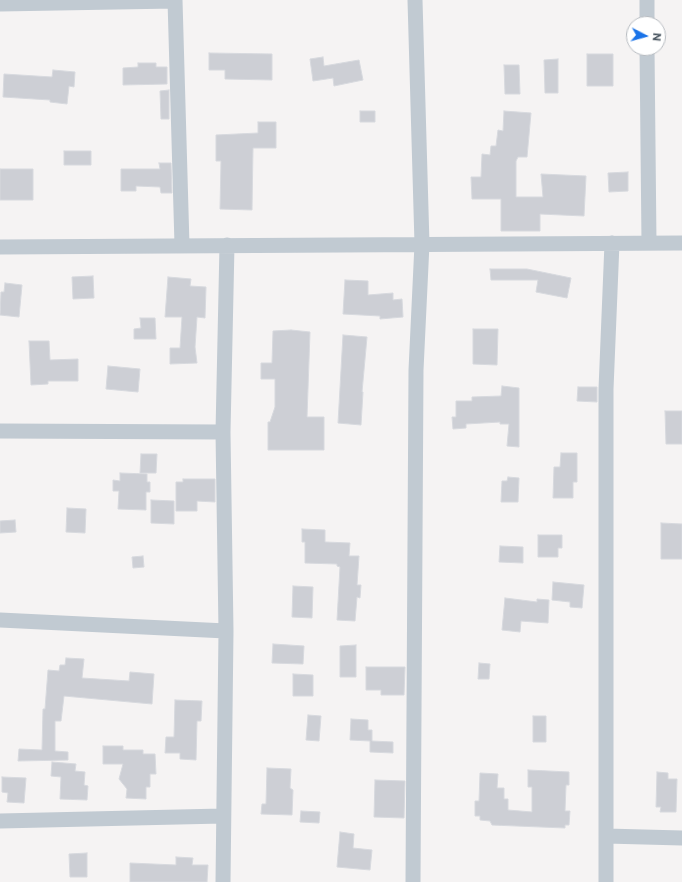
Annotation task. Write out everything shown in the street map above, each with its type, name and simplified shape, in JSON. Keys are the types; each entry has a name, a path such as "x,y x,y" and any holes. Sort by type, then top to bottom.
{"street":[{"path":"0,4 175,0 182,245"},
{"path":"414,882 416,377 422,244 415,0"},
{"path":"647,0 647,16"},
{"path":"647,56 649,242"},
{"path":"606,882 606,389 612,243"},
{"path":"0,247 682,243"},
{"path":"223,882 226,631 223,432 227,245"},
{"path":"0,431 223,432"},
{"path":"0,620 226,631"},
{"path":"0,822 223,816"},
{"path":"606,836 682,838"}],"building":[{"path":"209,53 272,54 272,80 225,79 225,70 209,70"},
{"path":"587,54 613,54 613,86 587,86"},
{"path":"323,57 324,66 359,60 363,80 334,86 333,78 313,81 310,59"},
{"path":"558,59 558,93 545,93 544,60"},
{"path":"138,63 156,63 156,67 167,67 167,84 123,85 123,68 138,67"},
{"path":"504,65 519,65 520,94 505,94"},
{"path":"53,70 75,72 74,87 69,86 67,104 50,102 50,100 3,97 4,74 52,77"},
{"path":"169,90 169,119 161,119 160,91"},
{"path":"360,111 375,111 375,122 360,122"},
{"path":"504,111 531,113 527,157 518,157 516,161 516,197 543,197 541,174 586,176 584,216 540,214 540,231 501,231 501,199 472,199 471,177 481,177 482,154 490,155 491,146 496,146 498,130 503,131"},
{"path":"258,122 276,122 276,148 253,148 252,210 220,209 221,161 216,161 216,135 258,133"},
{"path":"64,151 91,151 91,165 64,165"},
{"path":"159,163 171,163 172,193 161,193 160,187 136,186 136,191 121,191 121,169 160,169"},
{"path":"0,169 33,169 33,200 0,200"},
{"path":"628,172 628,191 609,192 608,173"},
{"path":"490,269 527,269 571,278 567,298 536,292 538,280 491,280"},
{"path":"93,276 94,298 73,299 72,277"},
{"path":"168,277 191,279 190,286 206,287 205,318 197,317 195,347 197,363 170,364 170,348 180,348 182,317 165,317"},
{"path":"345,280 368,281 368,295 393,293 393,300 402,299 403,317 380,319 380,316 343,314"},
{"path":"5,283 22,285 19,317 0,315 1,292 4,292"},
{"path":"140,318 155,318 156,339 134,339 134,329 141,328"},
{"path":"473,329 498,329 497,365 473,364"},
{"path":"291,330 310,332 307,417 324,417 324,450 268,450 268,422 270,422 275,407 275,379 261,379 261,363 272,363 273,331"},
{"path":"343,335 367,337 362,392 361,425 338,423"},
{"path":"29,341 49,341 50,360 78,359 78,381 48,381 48,384 31,385"},
{"path":"108,366 140,369 138,392 106,389"},
{"path":"502,386 519,388 519,447 507,446 509,424 500,424 500,422 466,424 466,428 453,429 452,417 456,417 456,401 472,401 472,397 501,396"},
{"path":"578,387 597,387 597,402 577,401"},
{"path":"665,411 682,411 682,444 666,444"},
{"path":"561,453 577,453 577,482 573,482 573,498 553,498 554,467 560,467"},
{"path":"141,454 157,454 156,473 140,473"},
{"path":"120,473 147,474 147,482 150,482 150,492 146,492 146,510 118,509 119,491 113,491 113,480 120,481"},
{"path":"508,477 519,478 518,502 501,502 502,481 507,481"},
{"path":"183,479 215,479 215,502 197,501 197,511 176,511 176,482 183,482"},
{"path":"151,500 174,501 174,524 151,523"},
{"path":"67,508 86,509 85,533 66,532"},
{"path":"15,520 16,532 0,533 0,521"},
{"path":"661,523 682,524 682,559 661,559"},
{"path":"302,529 325,530 325,542 350,543 349,556 359,556 357,585 361,585 360,598 357,597 355,621 337,620 340,567 337,566 337,564 305,563 305,542 302,542"},
{"path":"538,535 562,535 562,548 558,548 558,557 538,557"},
{"path":"500,546 523,547 523,563 499,562"},
{"path":"143,556 144,567 133,568 132,557"},
{"path":"553,582 584,585 582,608 570,607 570,602 552,600"},
{"path":"293,586 313,587 312,618 292,617"},
{"path":"505,598 537,602 537,599 549,600 548,623 521,621 520,632 502,630"},
{"path":"273,644 304,646 303,664 272,663"},
{"path":"356,645 356,677 340,677 340,646"},
{"path":"66,658 84,659 82,678 129,681 130,672 154,674 152,704 64,696 61,721 55,721 55,751 68,752 68,760 18,761 19,749 42,750 43,709 45,709 48,670 59,671 60,665 65,665"},
{"path":"479,663 490,664 489,679 478,679"},
{"path":"366,667 405,667 404,695 381,695 381,690 366,690"},
{"path":"293,674 313,675 313,696 293,696"},
{"path":"175,700 202,701 201,721 197,721 196,760 180,759 180,753 165,753 166,737 174,737"},
{"path":"308,715 321,716 319,741 306,740"},
{"path":"533,716 546,716 546,742 533,742"},
{"path":"351,719 368,720 368,730 372,730 372,741 393,742 393,753 370,752 370,741 350,740"},
{"path":"103,746 123,746 123,750 143,750 143,754 155,754 156,774 150,774 150,787 146,787 146,799 126,798 127,789 119,779 123,764 103,764"},
{"path":"52,762 76,764 75,771 85,772 84,785 88,786 87,800 60,799 61,777 51,776"},
{"path":"267,768 291,769 290,788 293,790 292,815 261,814 262,804 266,804"},
{"path":"528,770 569,772 569,785 566,785 565,811 570,811 569,825 565,825 565,828 492,825 490,821 480,820 480,816 475,816 475,801 479,801 480,773 498,774 497,788 504,788 504,799 508,799 508,810 532,812 532,787 528,787"},
{"path":"657,772 668,773 668,779 677,779 676,812 660,812 661,807 656,807"},
{"path":"2,777 26,778 24,803 7,802 8,793 2,792"},
{"path":"375,780 405,781 404,818 374,817"},
{"path":"301,811 320,812 319,823 300,822"},
{"path":"340,832 354,834 353,848 372,850 370,870 337,867"},
{"path":"87,853 87,877 70,877 69,854"},
{"path":"176,857 193,858 192,865 208,865 207,882 130,882 130,863 176,865"}]}
